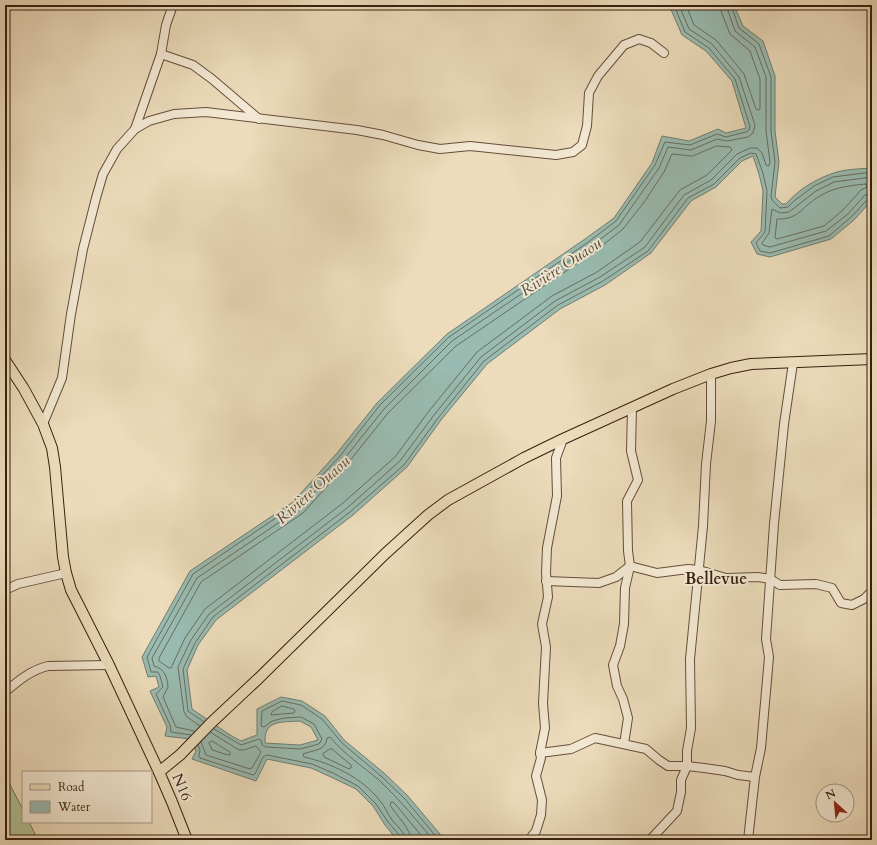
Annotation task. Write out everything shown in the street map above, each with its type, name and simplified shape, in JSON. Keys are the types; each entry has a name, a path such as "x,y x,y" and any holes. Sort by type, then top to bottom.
{"main road":[{"name":"N16","path":"186,840 159,772 180,755 212,722 386,554 428,515 448,500 524,458 563,439 711,374 751,364 872,359"},
{"path":"5,360 24,389 43,424 52,448 63,557 71,590 109,665 159,772"}],"street":[{"path":"135,129 161,54 166,25 173,5"},
{"path":"43,424 62,378 71,314 83,249 103,174 117,149 135,129 149,121 174,114 206,112 260,120 357,130 440,149 470,146 556,155 573,152 582,145 587,126 589,93 598,76 624,45 639,39 651,44 664,53"},
{"path":"161,54 193,65 212,79 260,120"},
{"path":"748,840 755,777 761,748 769,657 766,639 778,478 793,363"},
{"path":"650,840 677,811 681,780 687,766 687,751 691,728 690,659 703,526 706,464 711,421 711,374"},
{"path":"624,744 628,718 623,698 617,686 613,665 620,646 624,624 625,588 630,566 628,551 627,501 638,480 631,451 632,408"},
{"path":"529,840 536,832 541,815 542,800 536,776 541,758 540,753 545,728 542,703 546,647 542,624 548,597 546,581 547,548 557,496 556,458 563,439"},
{"path":"630,566 657,573 688,569 699,570 726,578 758,577 770,579 780,585 816,584 832,588 841,603 852,605 864,599 872,591"},
{"path":"546,581 598,582 616,577 630,566"},
{"path":"5,590 18,584 66,572"},
{"path":"5,692 28,674 39,668 48,666 109,665"},
{"path":"540,753 570,749 595,738 646,749 668,766 687,766 725,771 738,776 755,777"}],"green space":[{"path":"5,775 22,808 22,823 30,823 38,840 5,840"}],"water":[{"name":"Rivière Ouaou","path":"669,5 734,5 743,26 763,41 775,76 775,131 779,162 775,197 782,204 786,204 812,182 825,176 846,170 872,168 872,200 854,220 831,239 770,257 757,254 751,242 761,231 763,191 753,156 742,161 716,187 691,201 651,253 605,285 560,309 487,364 441,420 407,467 353,515 216,620 198,645 187,670 192,709 241,741 257,735 257,709 281,697 302,701 325,716 344,740 384,773 407,795 445,840 397,840 373,806 356,789 311,768 267,759 256,781 192,759 196,751 190,739 165,736 167,727 150,691 159,687 156,676 148,677 142,657 190,571 293,502 337,453 377,403 447,334 614,218 652,163 662,136 689,141 718,129 726,133 746,128 732,81 706,51 682,35","holes":["300,721 311,727 318,740 300,745 265,743 265,735 267,730 269,727 277,723"]}],"district":[{"name":"Bellevue","path":"716,579"}]}
